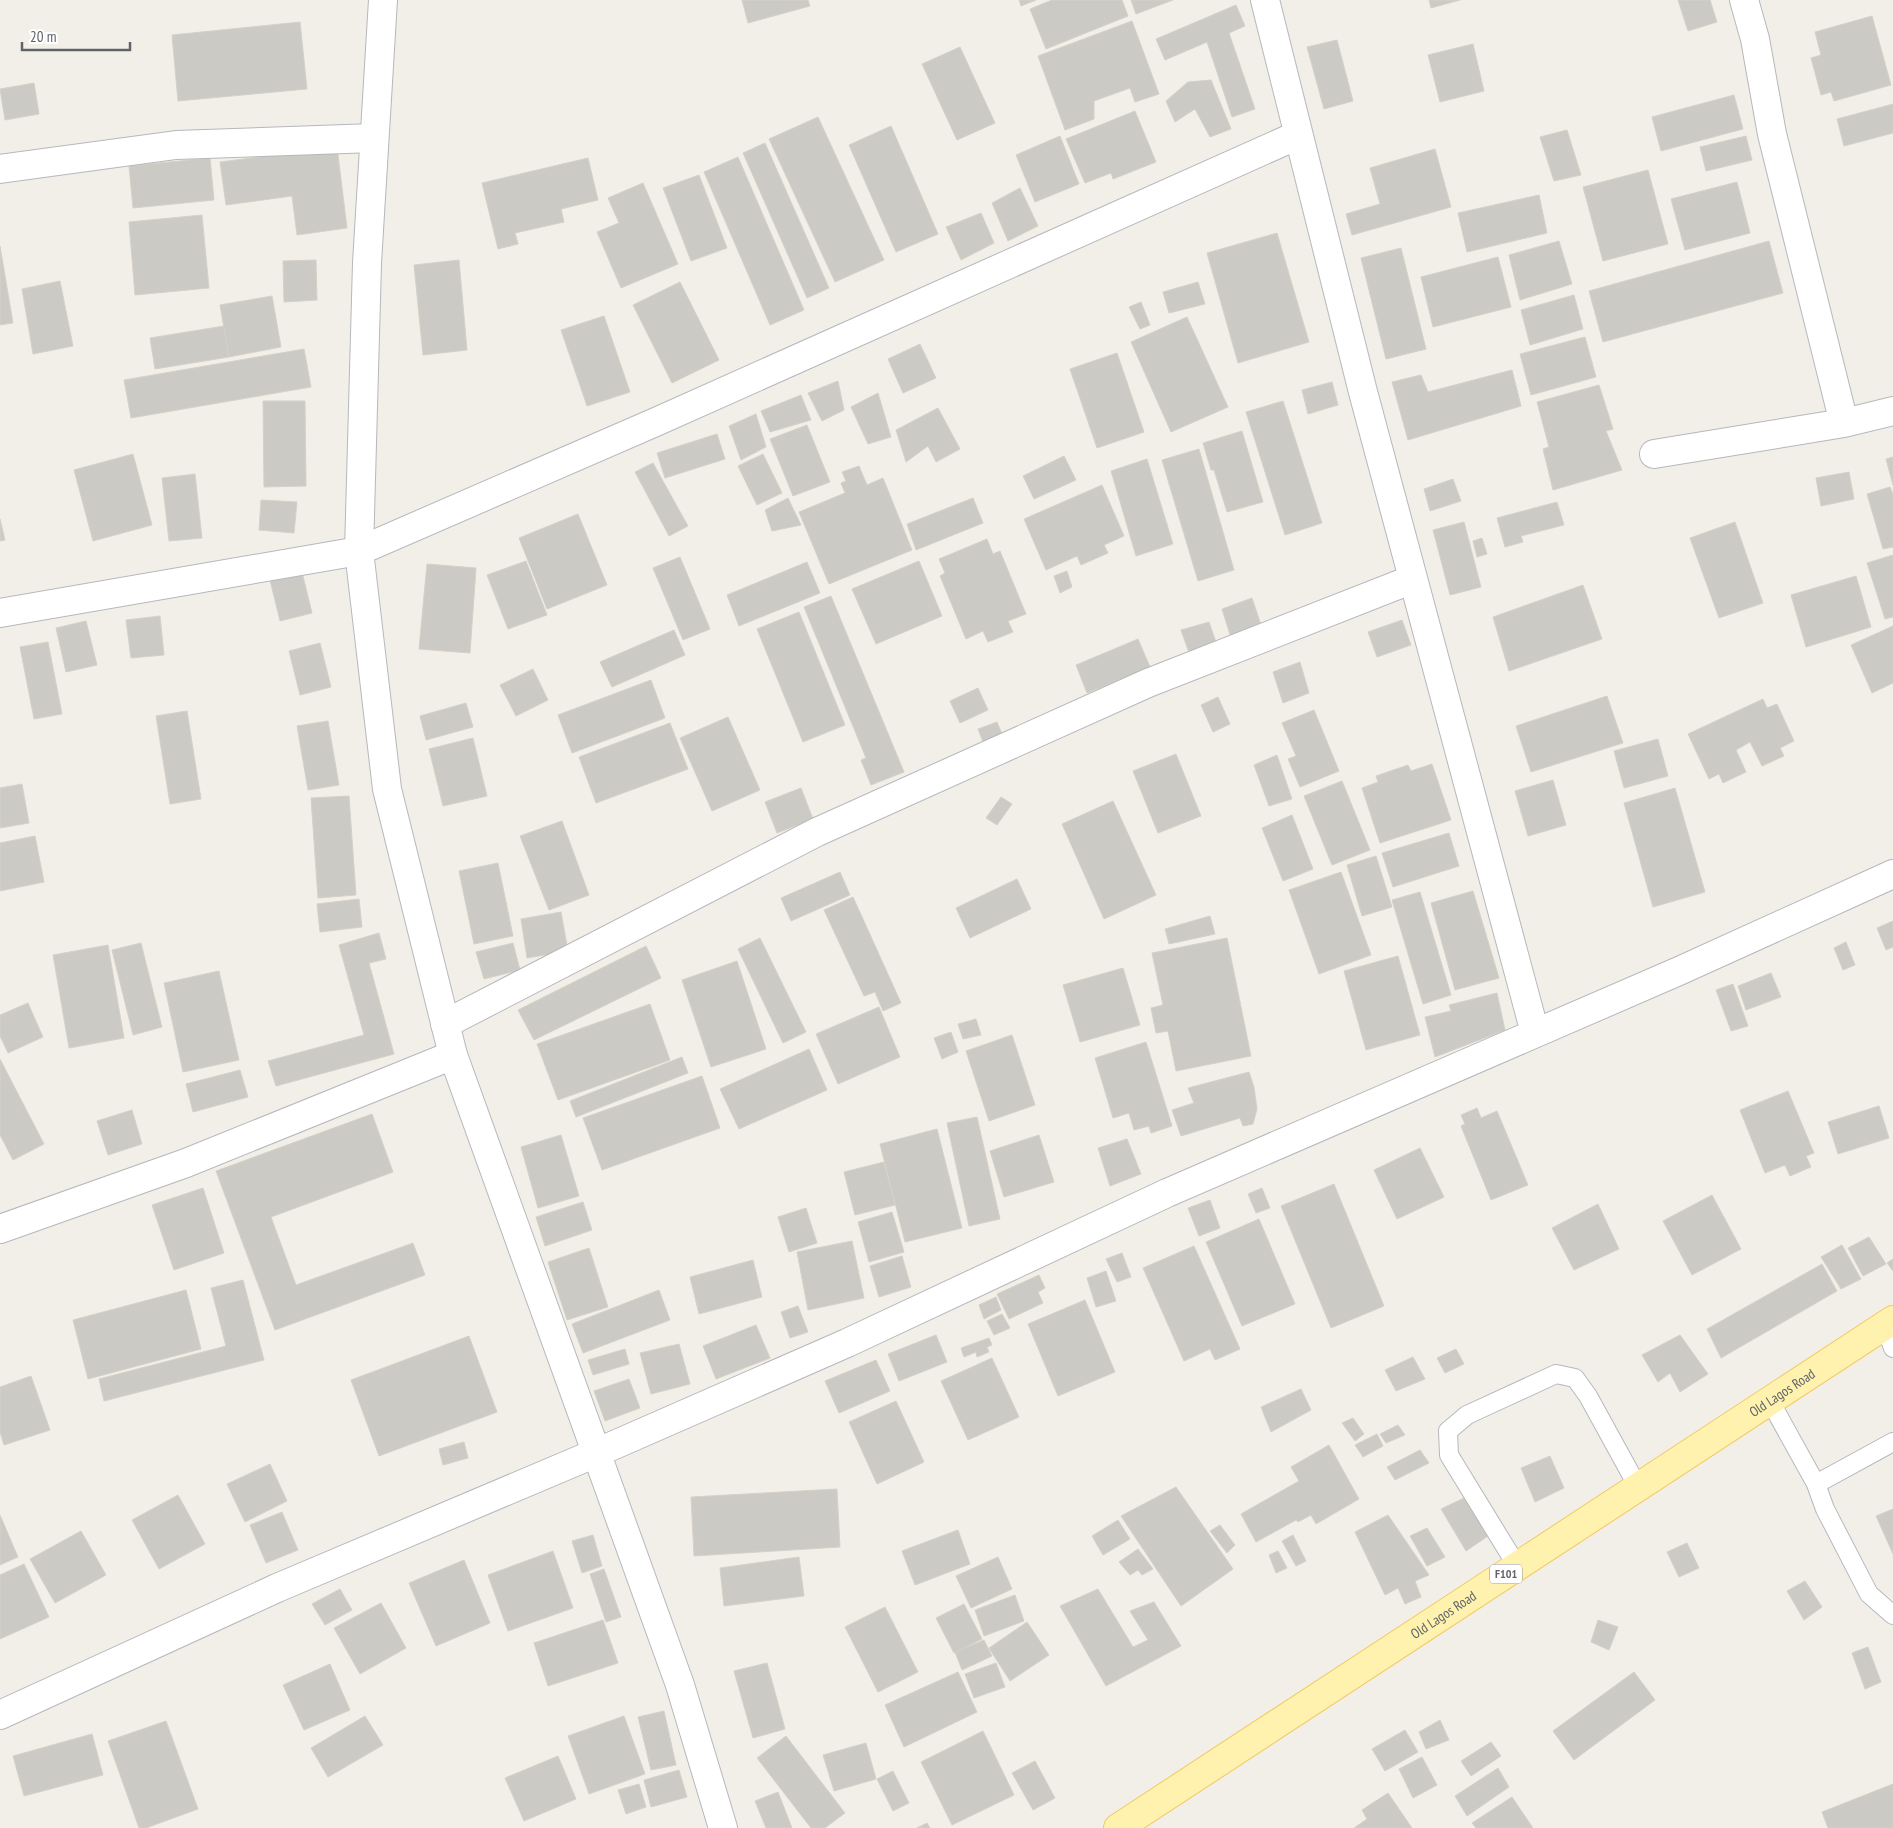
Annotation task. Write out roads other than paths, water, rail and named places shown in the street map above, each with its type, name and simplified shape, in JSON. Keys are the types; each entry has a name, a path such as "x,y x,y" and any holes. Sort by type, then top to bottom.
{"main road":[{"name":"Old Lagos Road","path":"1118,1828 1770,1401 1890,1331"}],"street":[{"path":"383,0 367,263 359,551 388,789 453,1055 680,1685 723,1828"},
{"path":"1265,0 1363,392 1535,1034"},
{"path":"1744,0 1755,39 1772,134 1844,423"},
{"path":"0,614 359,551 658,422 1298,135"},
{"path":"0,169 176,145 374,138"},
{"path":"1654,454 1844,423 1893,411"},
{"path":"445,1024 817,832 1148,683 1413,579"},
{"path":"0,1715 276,1588 596,1453 847,1343 1167,1193 1535,1034 1893,874"},
{"path":"0,1229 186,1163 453,1055"}],"lane":[{"path":"1517,1566 1449,1455 1448,1431 1466,1415 1556,1374 1575,1378 1588,1396 1638,1487"},
{"path":"1770,1401 1816,1484 1825,1508 1869,1594 1893,1616"},
{"path":"1816,1484 1893,1442"}]}
